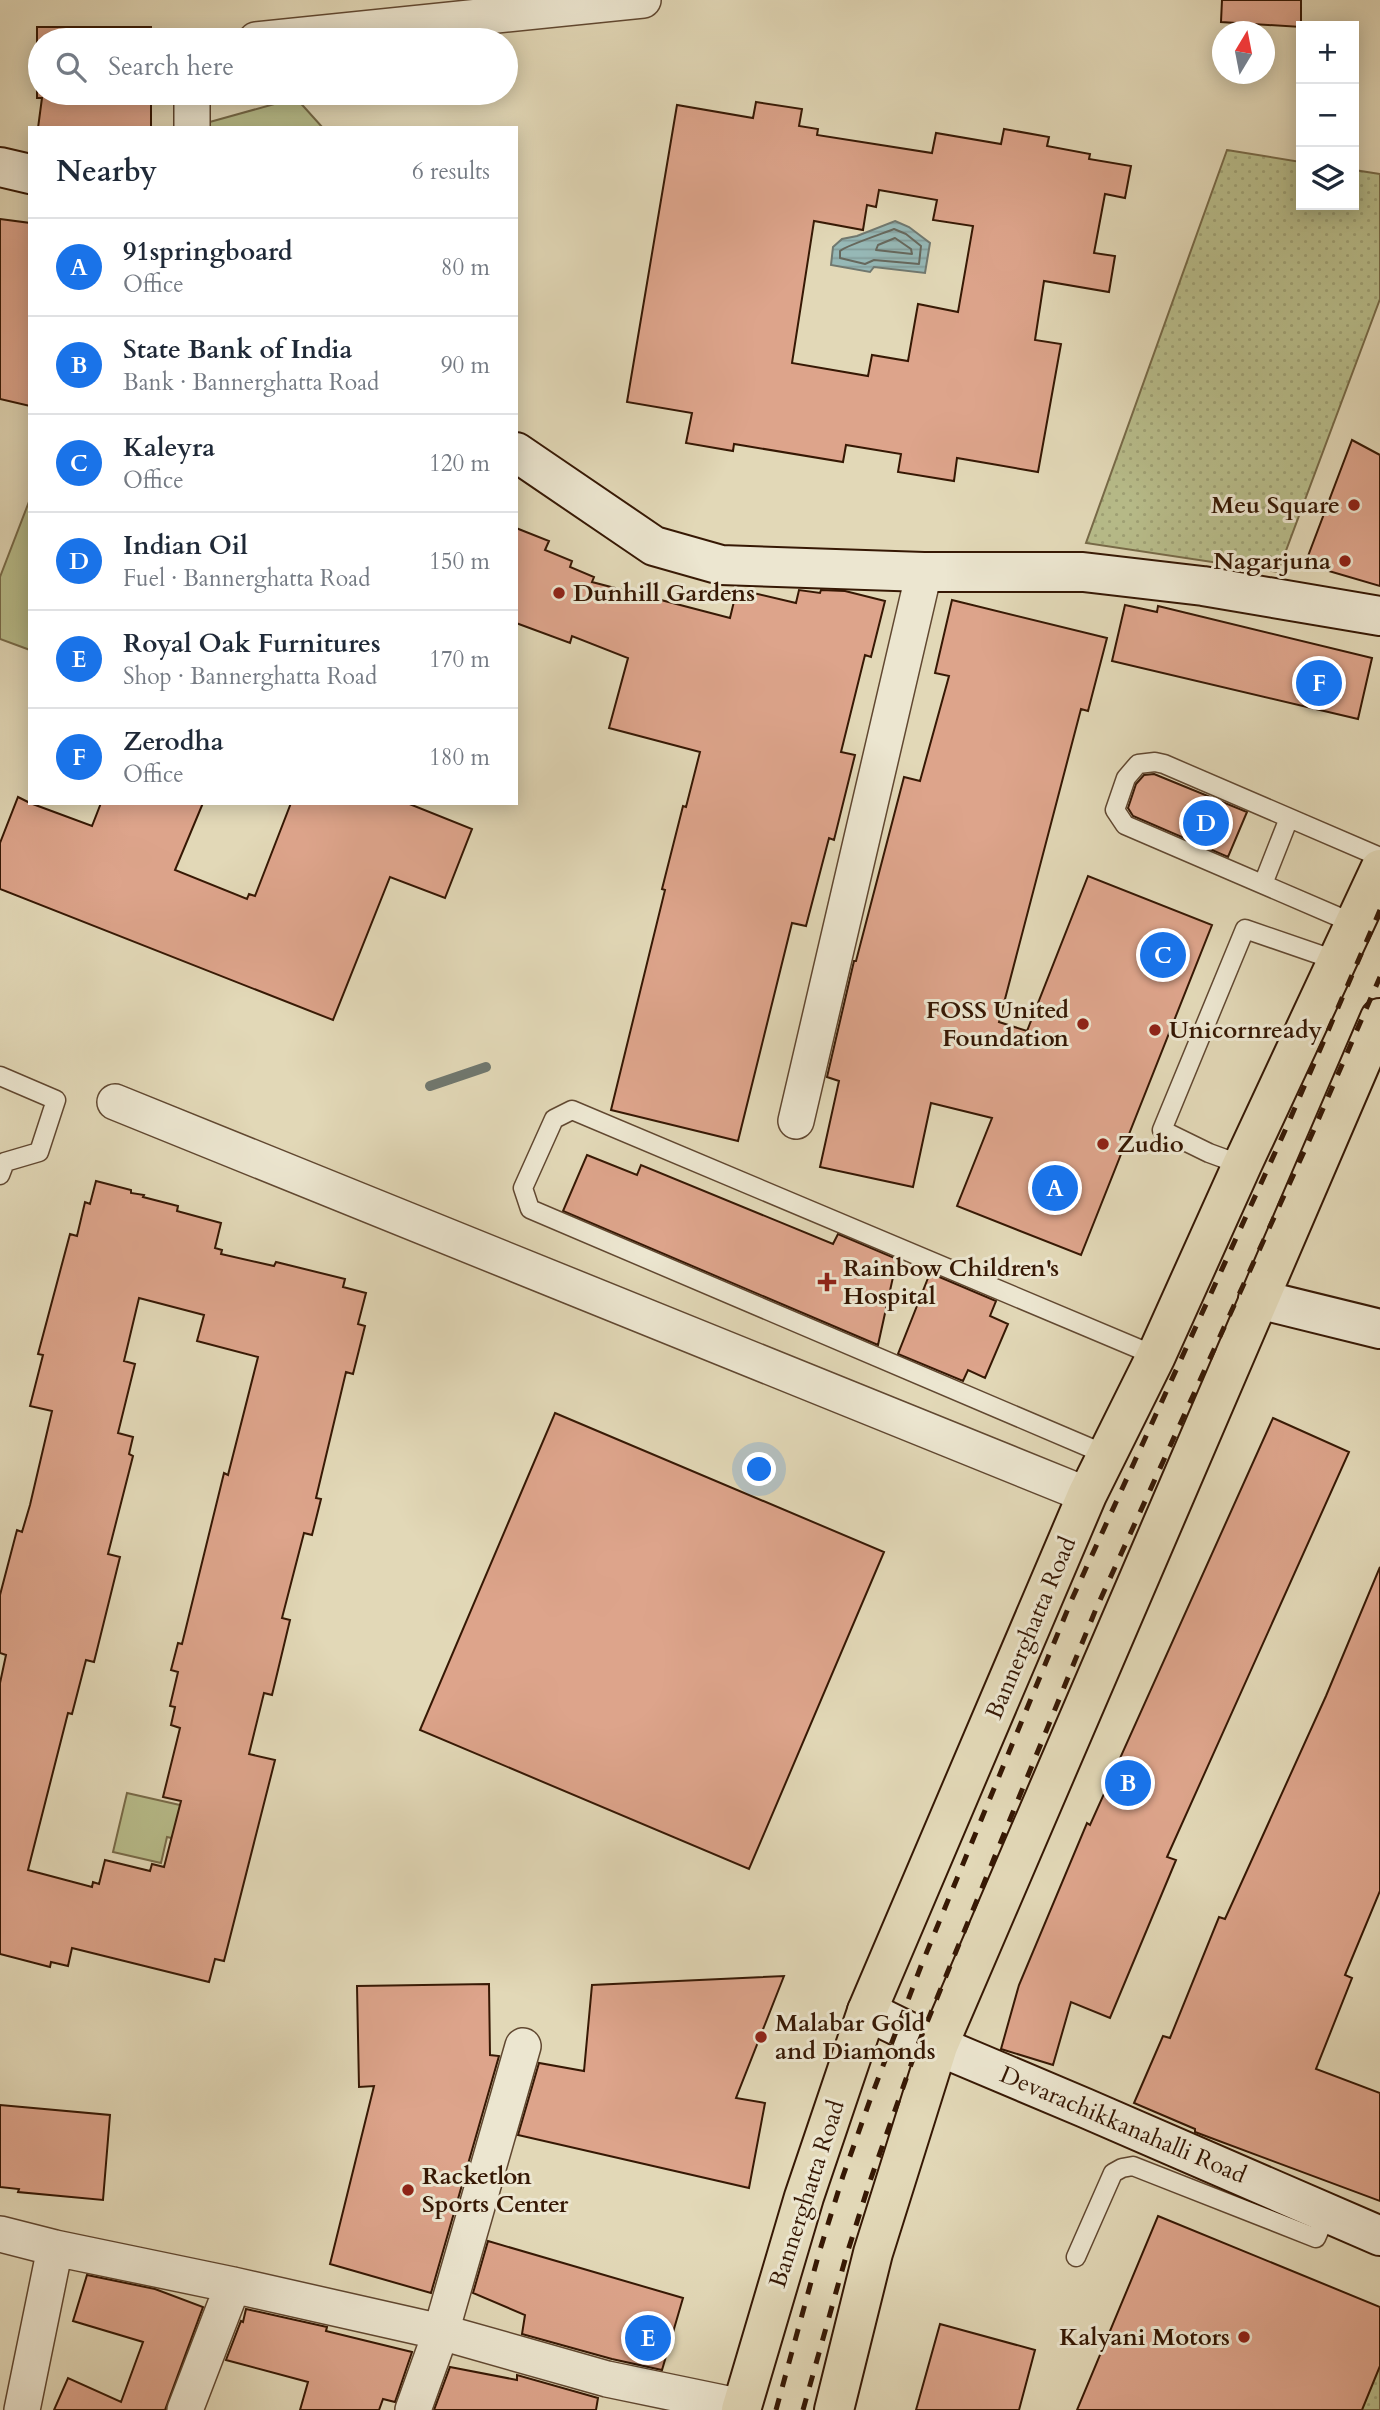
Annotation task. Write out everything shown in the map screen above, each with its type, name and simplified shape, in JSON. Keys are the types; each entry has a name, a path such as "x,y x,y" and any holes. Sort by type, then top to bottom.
{"main road":[{"name":"Bannerghatta Road","path":"741,2408 804,2197 867,2011 1087,1495 1156,1356 1242,1164 1380,869"},
{"path":"834,2410 873,2253 938,2046 1380,1018"}],"street":[{"path":"372,28 643,0"},
{"path":"192,105 192,126"},
{"path":"0,167 28,174"},
{"path":"518,453 654,546 721,565 924,572 1083,572 1203,586 1380,615"},
{"path":"796,1121 924,572"},
{"path":"115,1102 1087,1495"},
{"path":"1258,1299 1380,1329"},
{"name":"Devarachikkanahalli Road","path":"867,2011 938,2046 1380,2236"},
{"path":"413,2410 441,2332 523,2046"},
{"path":"0,2234 441,2332 607,2379 741,2408"},
{"path":"22,2410 55,2248"},
{"path":"185,2410 233,2285"}],"lane":[{"path":"1355,924 1125,825 1115,810 1126,778 1138,764 1155,762 1380,856"},
{"path":"1263,884 1289,818"},
{"path":"1242,1164 1209,1153 1162,1130 1245,929 1338,961"},
{"path":"0,1076 56,1100 39,1152 5,1162 0,1175"},
{"path":"1107,1455 530,1209 523,1188 554,1119 572,1110 1156,1356"},
{"path":"1076,2257 1113,2173 1133,2166 1316,2238 1327,2213"}],"green space":[{"path":"271,105 302,105 321,126 206,126 206,123"},
{"path":"1227,150 1296,161 1296,210 1359,210 1359,171 1380,174 1380,299 1278,572 1086,543"},
{"path":"28,504 28,649 0,639 0,577"},
{"path":"127,1793 202,1810 193,1843 167,1837 161,1863 113,1852"},
{"path":"1380,2342 1380,2410 1353,2410"}],"water":[{"path":"895,221 909,227 930,243 925,273 874,267 870,272 831,265 833,247 842,239"}],"building":[{"path":"1222,0 1301,0 1301,21 1296,21 1296,27 1275,25 1275,21 1221,21"},
{"path":"37,27 151,27 151,28"},
{"path":"756,102 802,109 799,126 818,129 817,135 932,153 936,133 1001,144 1004,129 1049,137 1047,146 1090,154 1089,159 1131,166 1125,198 1105,194 1094,253 1115,256 1109,292 1044,281 1035,340 1061,344 1038,472 957,458 954,481 898,472 901,454 846,445 843,462 734,444 733,451 686,443 692,413 627,402 677,105 753,118","holes":["879,190 937,200 933,220 973,226 958,312 918,304 908,361 872,355 868,376 792,363 814,221 863,230 867,205 876,207"]},
{"path":"41,105 151,105 151,126 38,126"},
{"path":"0,219 28,223 28,406 0,399"},
{"name":"Meu Square","path":"1352,440 1380,455 1380,586 1305,564"},
{"path":"518,529 549,541 545,550 572,561 570,567 594,577 592,582 730,618 737,589 796,603 799,590 820,593 821,590 845,591 885,601 871,657 865,655 841,752 855,755 834,840 829,838 806,926 792,923 738,1141 611,1110 665,890 662,889 700,752 609,728 628,658 572,636 570,643 518,624"},
{"path":"952,600 1107,638 1088,711 1081,709 999,1022 1027,1031 1088,876 1212,925 1081,1255 957,1206 992,1118 931,1103 913,1187 820,1167 839,1081 827,1077 854,961 904,777 920,781 949,676 935,673"},
{"path":"1125,605 1157,612 1158,606 1372,658 1358,719 1112,661"},
{"path":"1154,774 1247,812 1228,857 1133,816 1128,808 1136,784 1144,775"},
{"path":"18,797 28,802 28,805 35,805 92,826 100,805 202,805 175,870 247,899 249,894 255,896 290,805 412,805 472,829 445,898 390,877 333,1020 0,889 0,843"},
{"path":"587,1155 637,1175 641,1165 833,1244 838,1234 897,1259 878,1345 563,1211"},
{"path":"96,1181 131,1190 131,1193 178,1206 177,1211 221,1223 215,1248 222,1250 221,1254 274,1266 276,1262 345,1279 343,1287 366,1293 358,1324 365,1326 353,1374 346,1372 316,1498 321,1499 312,1535 304,1533 282,1618 290,1620 272,1695 264,1693 249,1754 275,1760 224,1961 215,1959 209,1982 72,1948 68,1966 51,1962 50,1967 0,1954 0,1683 6,1655 0,1653 0,1595 17,1530 22,1532 30,1505 52,1411 30,1406 43,1355 38,1354 70,1234 77,1236 85,1202 90,1204","holes":["139,1298 204,1315 197,1341 258,1357 228,1475 224,1473 182,1644 178,1643 171,1670 178,1672 170,1706 175,1707 171,1725 180,1728 163,1797 181,1801 164,1867 152,1864 150,1871 105,1860 99,1884 93,1882 92,1887 28,1870 68,1713 72,1714 86,1660 94,1662 120,1557 108,1554 133,1456 129,1454 133,1437 118,1433 135,1364 124,1361"]},
{"path":"930,1273 996,1301 990,1316 1008,1324 985,1378 968,1370 963,1381 898,1354"},
{"path":"555,1413 884,1552 749,1869 420,1730"},
{"path":"1273,1418 1349,1452 1167,1857 1176,1860 1110,2018 1071,2002 1053,2065 1001,2049 1019,1985 1087,1823 1090,1825"},
{"path":"1380,1567 1380,1891 1345,1975 1352,1978 1316,2069 1380,2093 1380,2201 1195,2132 1195,2129 1134,2103 1163,2036 1170,2038 1219,1917 1225,1919 1326,1696"},
{"path":"784,1976 736,2098 765,2103 749,2188 518,2135 539,2063 584,2071 592,1985"},
{"path":"489,1984 490,2055 499,2056 431,2293 330,2264 374,2086 359,2087 357,1986"},
{"path":"0,2105 110,2115 103,2200 18,2192 19,2189 0,2187"},
{"name":"Kalyani Motors","path":"1158,2216 1380,2307 1380,2366 1362,2410 1077,2410"},
{"path":"488,2241 683,2298 662,2370 522,2334 525,2315 473,2293"},
{"path":"87,2275 155,2289 203,2307 165,2410 54,2410 68,2378 121,2402 143,2342 73,2321"},
{"path":"246,2309 327,2327 326,2331 412,2352 395,2402 383,2399 379,2410 300,2410 308,2382 226,2360"},
{"path":"940,2324 1035,2350 1019,2410 916,2410"},
{"path":"450,2367 517,2380 517,2375 598,2398 596,2410 434,2410"}],"waterway":[{"path":"430,1086 486,1067"}],"railway":[{"path":"776,2410 843,2176 921,1966 1072,1599 1288,1124 1380,910"},
{"path":"803,2410 845,2260 919,2042 1096,1609 1312,1134 1380,977"}],"place":[{"name":"Meu Square","path":"1354,505"},
{"name":"Nagarjuna","path":"1345,561"},
{"name":"Dunhill Gardens","path":"559,593"},
{"name":"Zerodha","path":"1319,683"},
{"name":"Indian Oil","path":"1206,823"},
{"name":"Kaleyra","path":"1163,955"},
{"name":"FOSS United Foundation","path":"1083,1024"},
{"name":"Unicornready","path":"1155,1030"},
{"name":"Zudio","path":"1103,1144"},
{"name":"91springboard","path":"1055,1188"},
{"name":"Rainbow Children's Hospital","path":"827,1282"},
{"name":"State Bank of India","path":"1128,1783"},
{"name":"Malabar Gold and Diamonds","path":"761,2037"},
{"name":"Racketlon Sports Center","path":"408,2190"},
{"name":"Kalyani Motors","path":"1244,2337"},
{"name":"Royal Oak Furnitures","path":"648,2338"}]}
